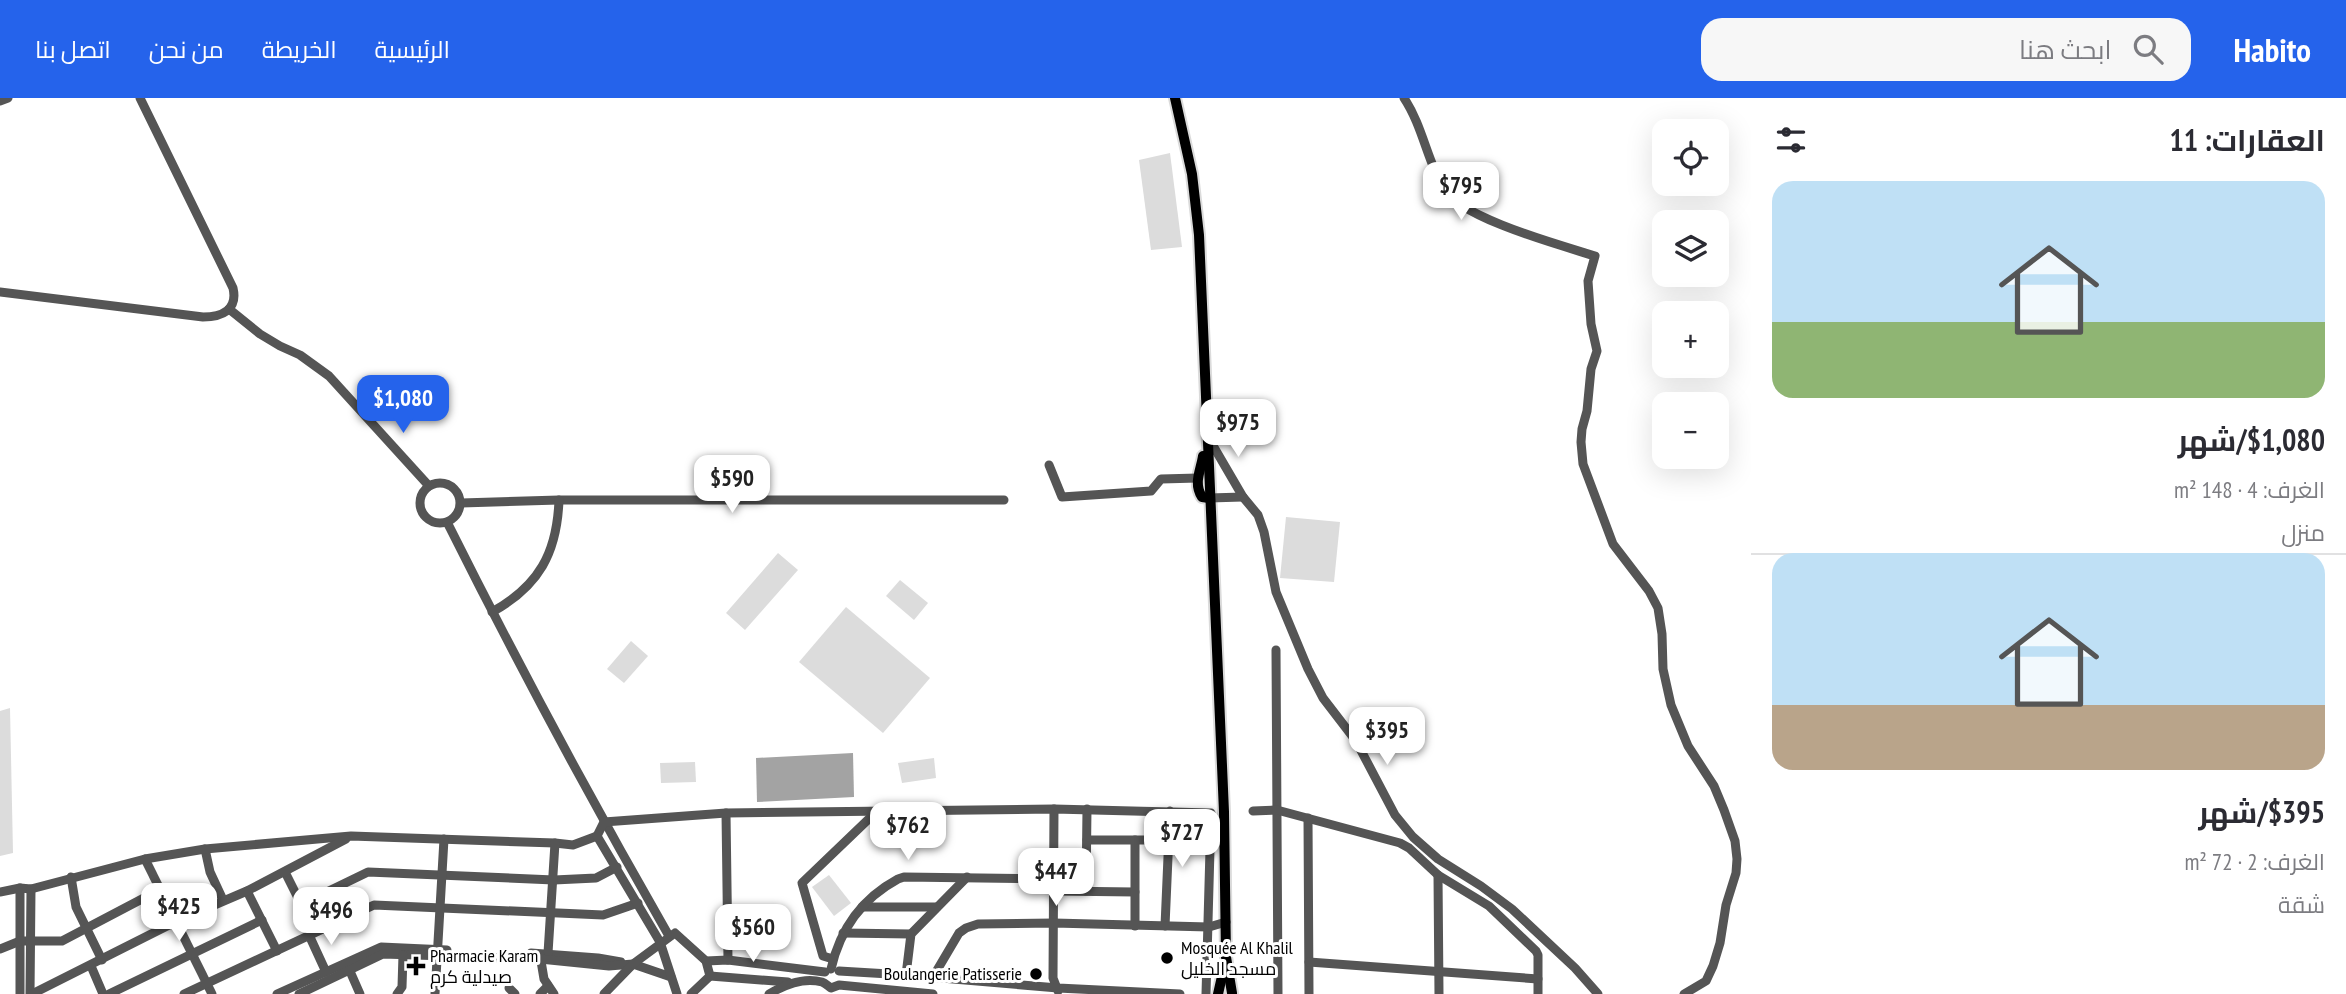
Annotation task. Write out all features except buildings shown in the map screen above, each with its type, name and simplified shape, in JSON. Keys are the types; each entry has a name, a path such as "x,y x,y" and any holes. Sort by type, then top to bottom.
{"main road":[{"path":"1175,98 1192,174 1199,235 1224,813 1226,957 1219,994 1233,993 1226,957"},
{"path":"1207,436 1198,478 1200,495 1209,498"}],"street":[{"path":"0,101 8,98"},
{"path":"0,292 203,317 221,315 229,309 234,300 233,288 140,98"},
{"path":"1404,98 1420,130 1441,185 1450,197 1509,228 1595,256 1588,281 1591,324 1597,351 1591,369 1587,411 1582,429 1583,464 1613,544 1649,591 1658,608 1662,634 1662,669 1671,705 1688,746 1719,798 1735,841 1736,873 1713,966 1706,981 1684,994"},
{"path":"229,309 260,334 300,355 329,376 429,486"},
{"path":"1207,436 1244,497 1254,508 1261,524 1274,585 1308,669 1324,698 1356,741 1395,815 1424,848 1499,898 1575,968 1598,994"},
{"path":"1049,465 1062,497 1151,491 1161,479 1198,478"},
{"path":"440,482 457,491 461,503 456,516 447,522 437,523 430,521 421,510 420,497 429,486 440,482"},
{"path":"1209,498 1244,497"},
{"path":"461,503 559,500 1004,500"},
{"path":"492,612 514,599 545,562 558,521 559,500"},
{"path":"447,522 664,939 677,994"},
{"path":"1276,650 1278,994"},
{"path":"1054,809 1053,978 1058,991"},
{"path":"604,822 726,813 1087,809 1224,813"},
{"path":"1086,891 1087,809"},
{"path":"1253,811 1277,810 1409,848 1438,875 1489,906 1536,951 1538,994"},
{"path":"1166,926 1170,811"},
{"path":"726,813 728,960"},
{"path":"837,989 842,978 829,971 802,883 875,813"},
{"path":"1206,994 1211,813"},
{"path":"1308,818 1309,994"},
{"path":"0,892 31,889 145,859 205,849 351,836 573,845 597,836 604,822"},
{"path":"20,888 31,994 177,921 247,891 351,836"},
{"path":"597,836 638,903 664,939"},
{"path":"435,994 444,839"},
{"path":"1087,840 1168,840"},
{"path":"1135,840 1135,926"},
{"path":"540,994 551,990 543,956 551,914 555,843"},
{"path":"205,849 210,872 223,900"},
{"path":"145,859 212,994"},
{"path":"302,904 368,872 554,880 596,878 617,867"},
{"path":"285,872 302,904 326,972"},
{"path":"1438,875 1439,994"},
{"path":"71,877 74,901 102,960"},
{"path":"933,994 829,987 829,971 843,933 860,907 891,883 904,877 1055,879"},
{"path":"906,975 911,934 967,877"},
{"path":"20,994 31,889"},
{"path":"0,949 25,941 62,941 161,890"},
{"path":"247,891 277,951"},
{"path":"1055,891 1135,892"},
{"path":"184,994 374,905 603,915 638,903"},
{"path":"860,907 937,907"},
{"path":"109,994 262,920"},
{"path":"933,977 959,933 966,928 988,922 1209,927 1226,922"},
{"path":"604,994 629,964 675,933 706,961 710,976"},
{"path":"843,933 911,934"},
{"path":"276,994 315,986 326,972 381,947 438,953 543,956 609,966 629,964 671,977"},
{"path":"299,994 377,955 438,953"},
{"path":"397,994 402,986 403,955"},
{"path":"706,961 728,960 829,971 933,977 1046,991 1180,994"},
{"path":"1309,962 1538,979"},
{"path":"91,966 103,994"},
{"path":"349,969 360,994"},
{"path":"769,994 829,971"},
{"path":"691,994 710,976 798,982"},
{"path":"1046,991 1053,978"}],"shaded area":[{"path":"1170,153 1182,247 1151,250 1139,160"},
{"path":"1286,517 1340,522 1334,582 1280,578"},
{"path":"778,553 798,570 745,630 726,613"},
{"path":"900,580 928,603 914,620 886,596"},
{"path":"846,607 930,678 883,733 799,662"},
{"path":"631,641 648,656 624,683 607,669"},
{"path":"10,708 13,853 0,856 0,711"},
{"path":"853,753 854,797 757,802 756,758"},
{"path":"934,758 936,778 902,783 898,763"},
{"path":"695,762 696,782 661,783 660,763"},
{"path":"829,875 851,903 834,916 812,887"}],"place":[{"name":"Mosquée Al Khalil مسجد الخليل","path":"1167,958"},
{"name":"Pharmacie Karam صيدلية كرم","path":"416,966"},
{"name":"Boulangerie Patisserie","path":"1036,974"}]}
